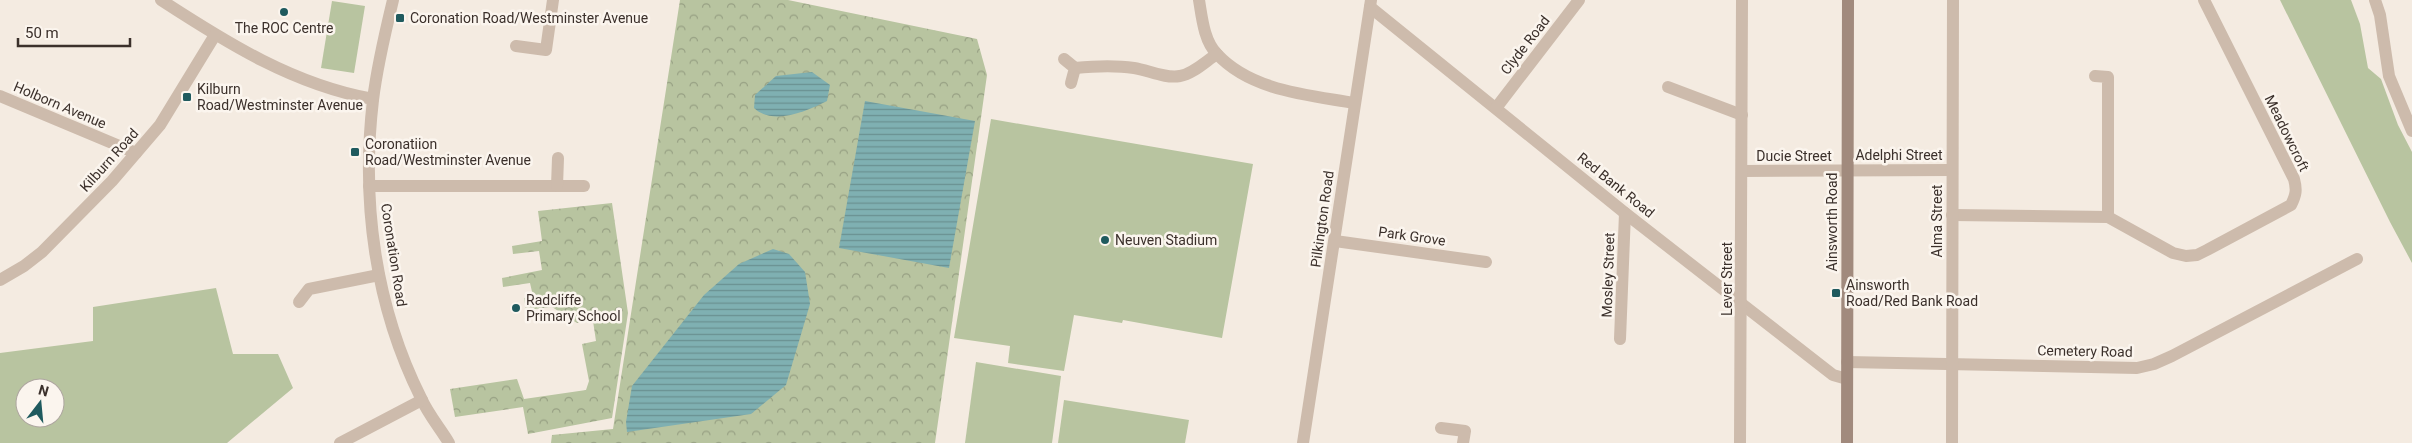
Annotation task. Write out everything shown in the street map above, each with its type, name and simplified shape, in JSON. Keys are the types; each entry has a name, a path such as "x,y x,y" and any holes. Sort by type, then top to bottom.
{"main road":[{"name":"Ainsworth Road","path":"1847,443 1848,0"}],"street":[{"path":"161,0 215,36 294,76 341,92 373,99"},
{"name":"Coronation Road","path":"393,0 373,99 368,186 372,232 379,275 396,340 422,400 449,443"},
{"path":"516,46 546,50 552,0"},
{"path":"1198,0 1207,34 1217,54 1242,73 1267,84 1293,92 1354,103"},
{"name":"Clyde Road","path":"1496,108 1579,0"},
{"name":"Lever Street","path":"1740,443 1742,0"},
{"name":"Alma Street","path":"1952,443 1953,0"},
{"name":"Meadowcroft","path":"1952,215 2108,217 2173,253 2186,256 2197,255 2283,210 2295,197 2294,179 2204,0"},
{"path":"2375,0 2380,15 2389,76 2412,131"},
{"name":"Red Bank Road","path":"1371,3 1496,108 1626,212 1834,375 1847,379"},
{"name":"Pilkington Road","path":"1303,443 1335,241 1354,103 1371,3"},
{"name":"Kilburn Road","path":"0,280 24,266 42,252 112,181 160,125 215,36"},
{"path":"1064,59 1075,68 1104,66 1135,68 1170,77 1189,73 1217,54"},
{"path":"1071,83 1075,68"},
{"path":"2095,76 2108,77 2108,217"},
{"path":"1668,87 1742,115"},
{"name":"Holborn Avenue","path":"0,96 136,153"},
{"path":"557,186 558,158"},
{"name":"Adelphi Street","path":"1847,170 1952,170"},
{"name":"Ducie Street","path":"1742,171 1847,170"},
{"path":"368,186 584,186"},
{"name":"Mosley Street","path":"1620,339 1626,212"},
{"name":"Park Grove","path":"1335,241 1486,262"},
{"name":"Cemetery Road","path":"1847,362 2137,368 2154,364 2357,259"},
{"path":"299,302 309,289 379,275"},
{"path":"340,443 422,400"},
{"path":"1441,428 1465,431 1463,443"}],"green space":[{"path":"680,0 788,0 977,39 987,75 935,443 551,443 552,435 613,429"},
{"path":"2280,0 2351,0 2360,24 2368,68 2381,79 2398,125 2412,152 2412,263 2390,222"},
{"path":"332,1 365,6 354,73 321,68"},
{"name":"Neuven Stadium","path":"991,119 1253,164 1222,338 1123,320 1122,323 1074,315 1064,371 1008,363 1010,346 954,338"},
{"path":"612,203 628,313 612,418 528,434 523,407 455,417 450,389 517,379 524,399 586,390 589,381 582,344 596,341 593,321 577,323 552,307 526,310 524,298 533,296 530,283 503,287 502,278 542,270 539,251 513,254 512,246 542,241 538,211"},
{"path":"216,288 233,354 278,354 293,388 227,443 0,443 0,353 93,341 93,307"},
{"path":"976,362 1061,376 1052,443 965,443"},
{"path":"1064,400 1189,420 1185,443 1058,443"}],"water":[{"path":"812,72 830,85 827,101 810,109 780,116 771,116 754,108 755,95 776,76"},
{"path":"865,101 975,121 949,268 839,248"},
{"path":"773,249 789,254 805,272 810,304 786,385 751,414 627,432 626,422 632,386 704,295 739,264"}],"place":[{"name":"The ROC Centre","path":"284,12"},
{"name":"Coronation Road/Westminster Avenue","path":"400,18"},
{"name":"Kilburn Road/Westminster Avenue","path":"187,97"},
{"name":"Coronatiion Road/Westminster Avenue","path":"355,152"},
{"name":"Neuven Stadium","path":"1105,240"},
{"name":"Ainsworth Road/Red Bank Road","path":"1836,293"},
{"name":"Radcliffe Primary School","path":"516,308"}]}
